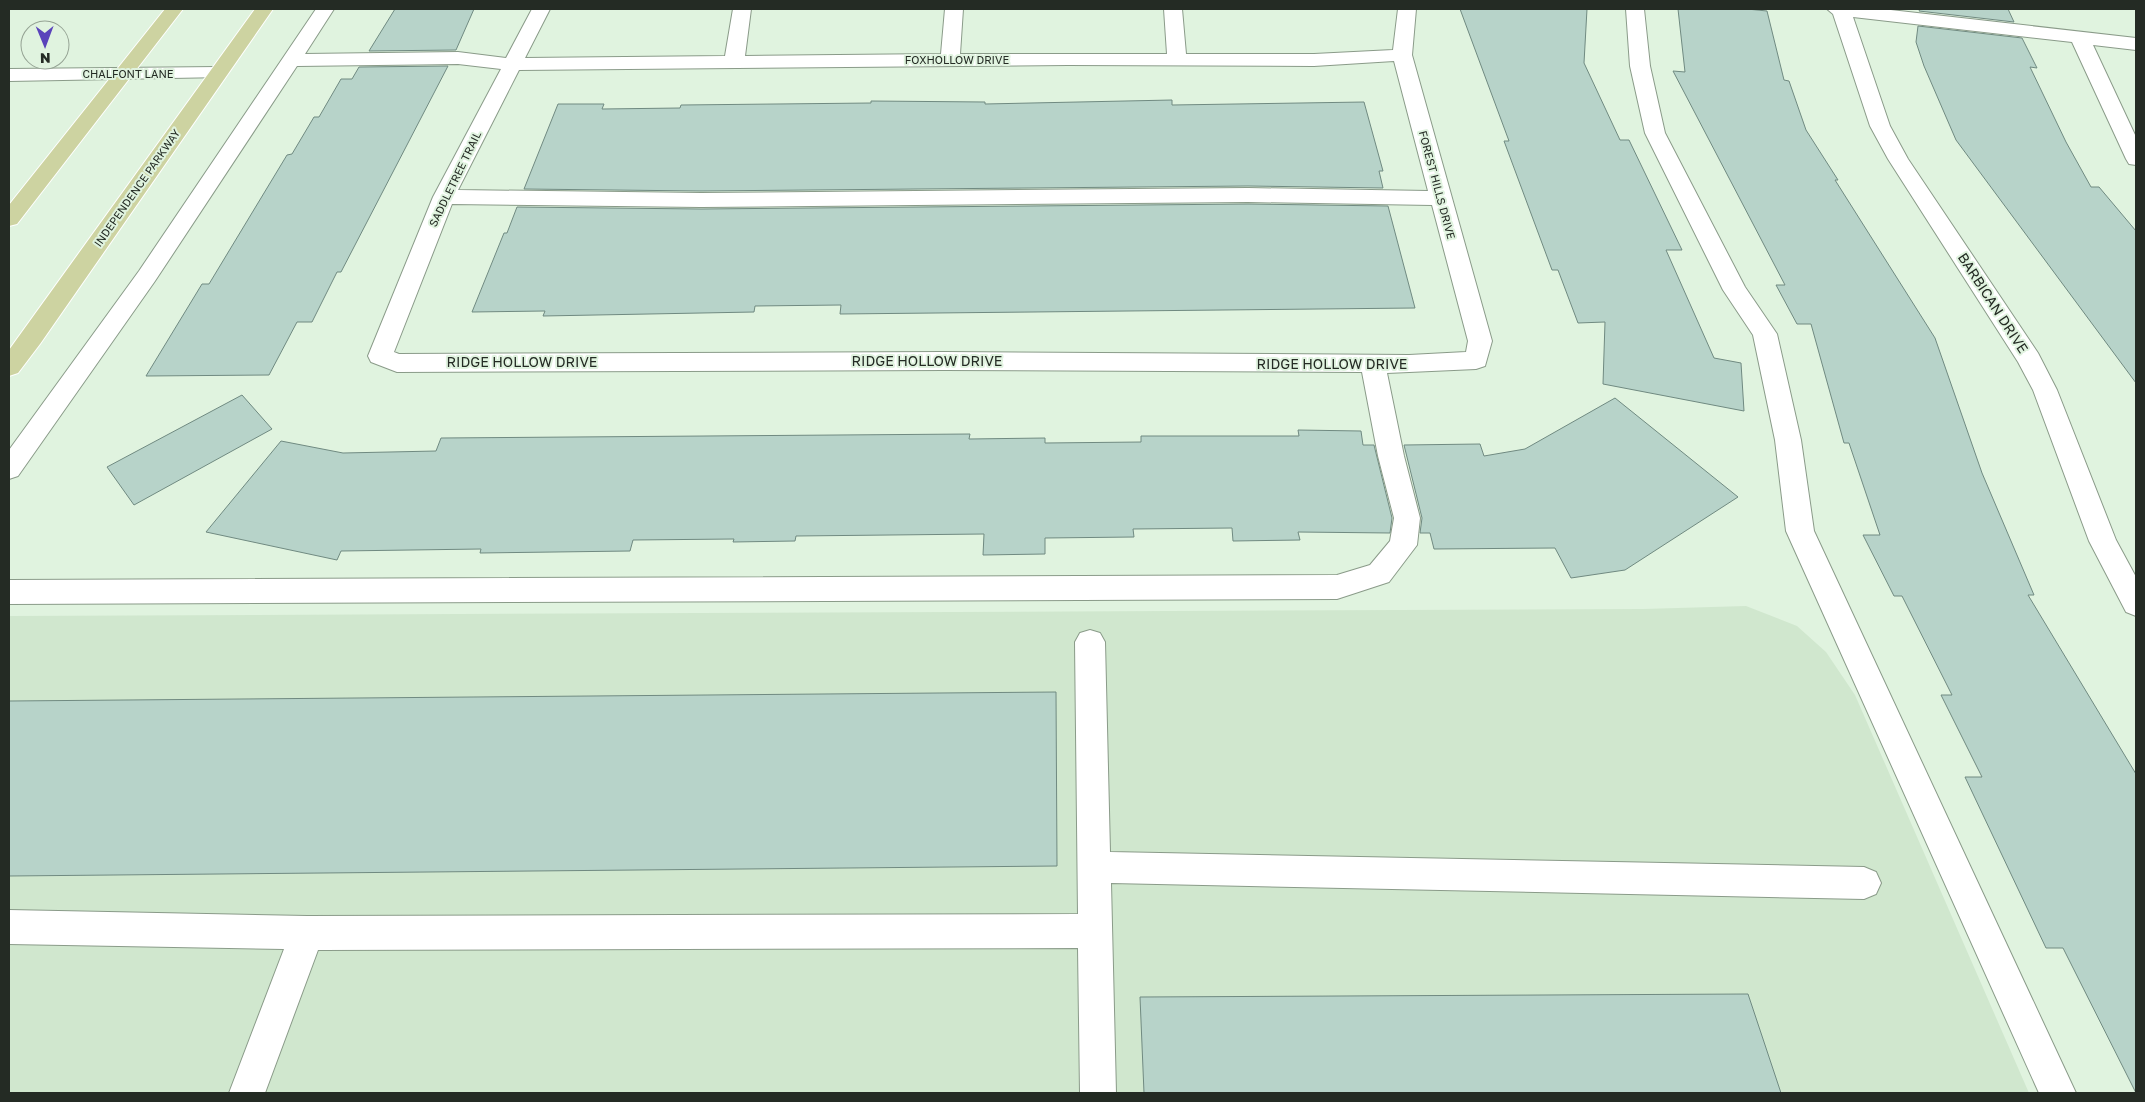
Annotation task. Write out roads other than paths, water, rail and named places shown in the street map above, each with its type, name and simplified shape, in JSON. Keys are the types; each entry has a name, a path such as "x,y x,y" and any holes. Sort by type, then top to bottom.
{"main road":[{"path":"9,219 174,9"},
{"name":"INDEPENDENCE PARKWAY","path":"9,367 32,338 264,9"}],"street":[{"path":"9,470 148,276 325,9"},
{"name":"SADDLETREE TRAIL","path":"380,356 444,197 542,9"},
{"path":"734,62 742,9"},
{"path":"950,60 954,9"},
{"path":"1173,9 1177,60"},
{"name":"FOREST HILLS DRIVE","path":"1407,9 1402,55 1480,341 1476,360"},
{"path":"1635,9 1640,66 1655,133 1735,290 1765,334 1788,440 1800,531 2058,1093"},
{"path":"1839,9 2136,44"},
{"name":"BARBICAN DRIVE","path":"1839,9 1880,126 1898,159 2029,359 2045,390 2103,541 2136,604"},
{"path":"2080,38 2136,159"},
{"name":"FOXHOLLOW DRIVE","path":"291,60 458,58 512,64 950,60 1314,60 1402,55"},
{"name":"CHALFONT LANE","path":"9,75 218,74"},
{"path":"444,197 700,200 1238,195 1441,198"},
{"name":"RIDGE HOLLOW DRIVE","path":"380,356 397,363 954,361 1409,364 1476,360"},
{"path":"9,592 1337,588 1379,574 1403,545 1407,518 1391,456 1373,364"},
{"path":"1090,642 1098,1093"},
{"path":"1094,867 1864,883"},
{"path":"9,927 307,933 1095,931"},
{"path":"247,1093 307,933"}]}
